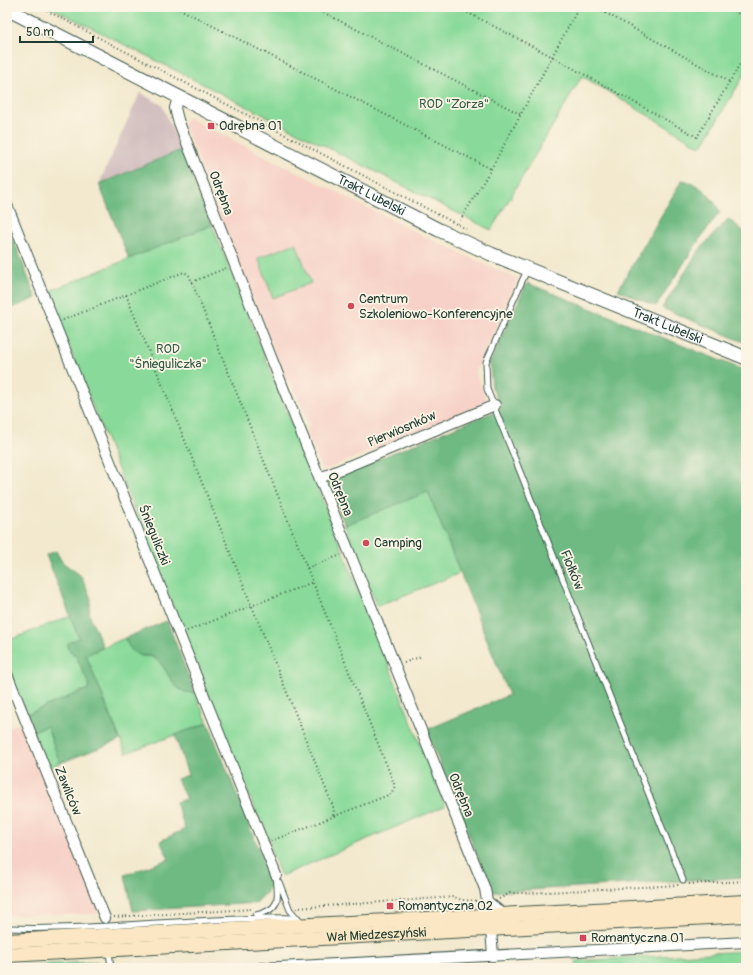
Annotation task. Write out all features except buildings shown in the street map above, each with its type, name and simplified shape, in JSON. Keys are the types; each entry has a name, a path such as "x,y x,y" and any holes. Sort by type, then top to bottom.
{"main road":[{"name":"Wał Miedzeszyński","path":"7,941 300,922 474,917 746,902"},
{"name":"Wał Miedzeszyński","path":"7,954 109,950 746,915"}],"street":[{"name":"Trakt Lubelski","path":"7,9 420,221 528,269 746,358"},
{"name":"Odrębna","path":"178,97 175,108 178,120 485,889 487,900"},
{"name":"Śnieguliczki","path":"7,205 276,875"},
{"name":"Pierwiosnków","path":"320,478 495,405"},
{"name":"Zawilców","path":"7,674 108,922"},
{"path":"493,956 491,929 474,917 487,900 504,915"},
{"path":"261,968 381,965 493,956 746,942"}],"lane":[{"name":"Fiołków","path":"528,269 486,362 487,389 495,405 683,880"},
{"path":"276,875 290,910 300,922"},
{"path":"250,917 267,913 273,908 278,898 276,875"},
{"path":"7,928 108,922 250,917 300,922"},
{"path":"109,950 111,968"}],"path":[{"path":"40,7 471,232"},
{"path":"176,7 491,169"},
{"path":"313,7 520,114"},
{"path":"457,7 551,56 698,137 746,54"},
{"path":"458,224 491,169 551,56 579,7"},
{"path":"595,7 730,82"},
{"path":"727,7 746,18"},
{"path":"192,282 228,266"},
{"path":"61,321 184,272 189,274 395,786 391,794 270,841"},
{"path":"126,295 334,809 333,816"},
{"path":"307,568 343,554"},
{"path":"184,632 313,582"},
{"path":"399,666 422,656"},
{"path":"290,910 300,907 454,897 462,900 498,900 510,893 746,881"},
{"path":"108,922 255,909"}],"shaded area":[{"path":"140,93 162,105 181,150 99,184"},
{"path":"187,117 436,242 518,279 475,372 488,403 322,471 306,431 310,426 292,383 286,381 183,123"},
{"path":"24,721 100,912 96,914 7,915 7,728"}],"green space":[{"name":"ROD \"Zorza\"","path":"50,7 746,7 746,72 701,147 582,76 491,230"},
{"path":"181,150 212,225 129,259 99,184"},
{"path":"682,180 700,187 714,201 720,212 699,240 656,306 618,290"},
{"path":"728,219 746,233 746,343 662,308 700,249"},
{"path":"7,223 36,298 7,310"},
{"name":"ROD \"Śnieguliczka\"","path":"212,225 445,806 281,876 269,846 271,843 269,838 266,837 60,325 61,321 57,317 47,292"},
{"path":"296,243 311,283 273,298 258,258"},
{"path":"527,283 746,371 746,877 494,892 490,886 426,730 509,695 428,492 345,525 326,480 501,409 492,387 490,362"},
{"path":"428,491 460,573 377,606 345,525"},
{"path":"56,551 62,562 80,575 91,599 89,614 103,647 86,655 120,740 60,763 47,726 33,731 27,714 88,689 89,684 76,656 68,649 68,643 79,638 46,555"},
{"path":"70,616 79,638 67,645 68,649 76,656 89,684 88,689 27,714 7,665 7,641"},
{"path":"167,621 195,693 186,692 179,689 159,661 152,657 134,653 125,638"},
{"path":"125,638 133,652 142,656 153,657 160,663 171,680 180,689 186,692 195,693 208,723 126,753 86,655"},
{"path":"208,723 261,855 271,888 256,903 133,911 125,875 169,859 160,841 185,829 176,802 186,799 177,779 188,775 175,735"},
{"path":"47,726 60,763 48,768 33,731"},
{"path":"746,951 746,968 580,968 575,961"},
{"path":"96,962 101,964 101,968 7,968 7,966"}],"place":[{"name":"Odrębna 01","path":"211,126"},
{"name":"Centrum Szkoleniowo-Konferencyjne","path":"351,306"},
{"name":"Camping","path":"366,543"},
{"name":"Romantyczna 02","path":"390,906"},
{"name":"Romantyczna 01","path":"583,938"}]}
